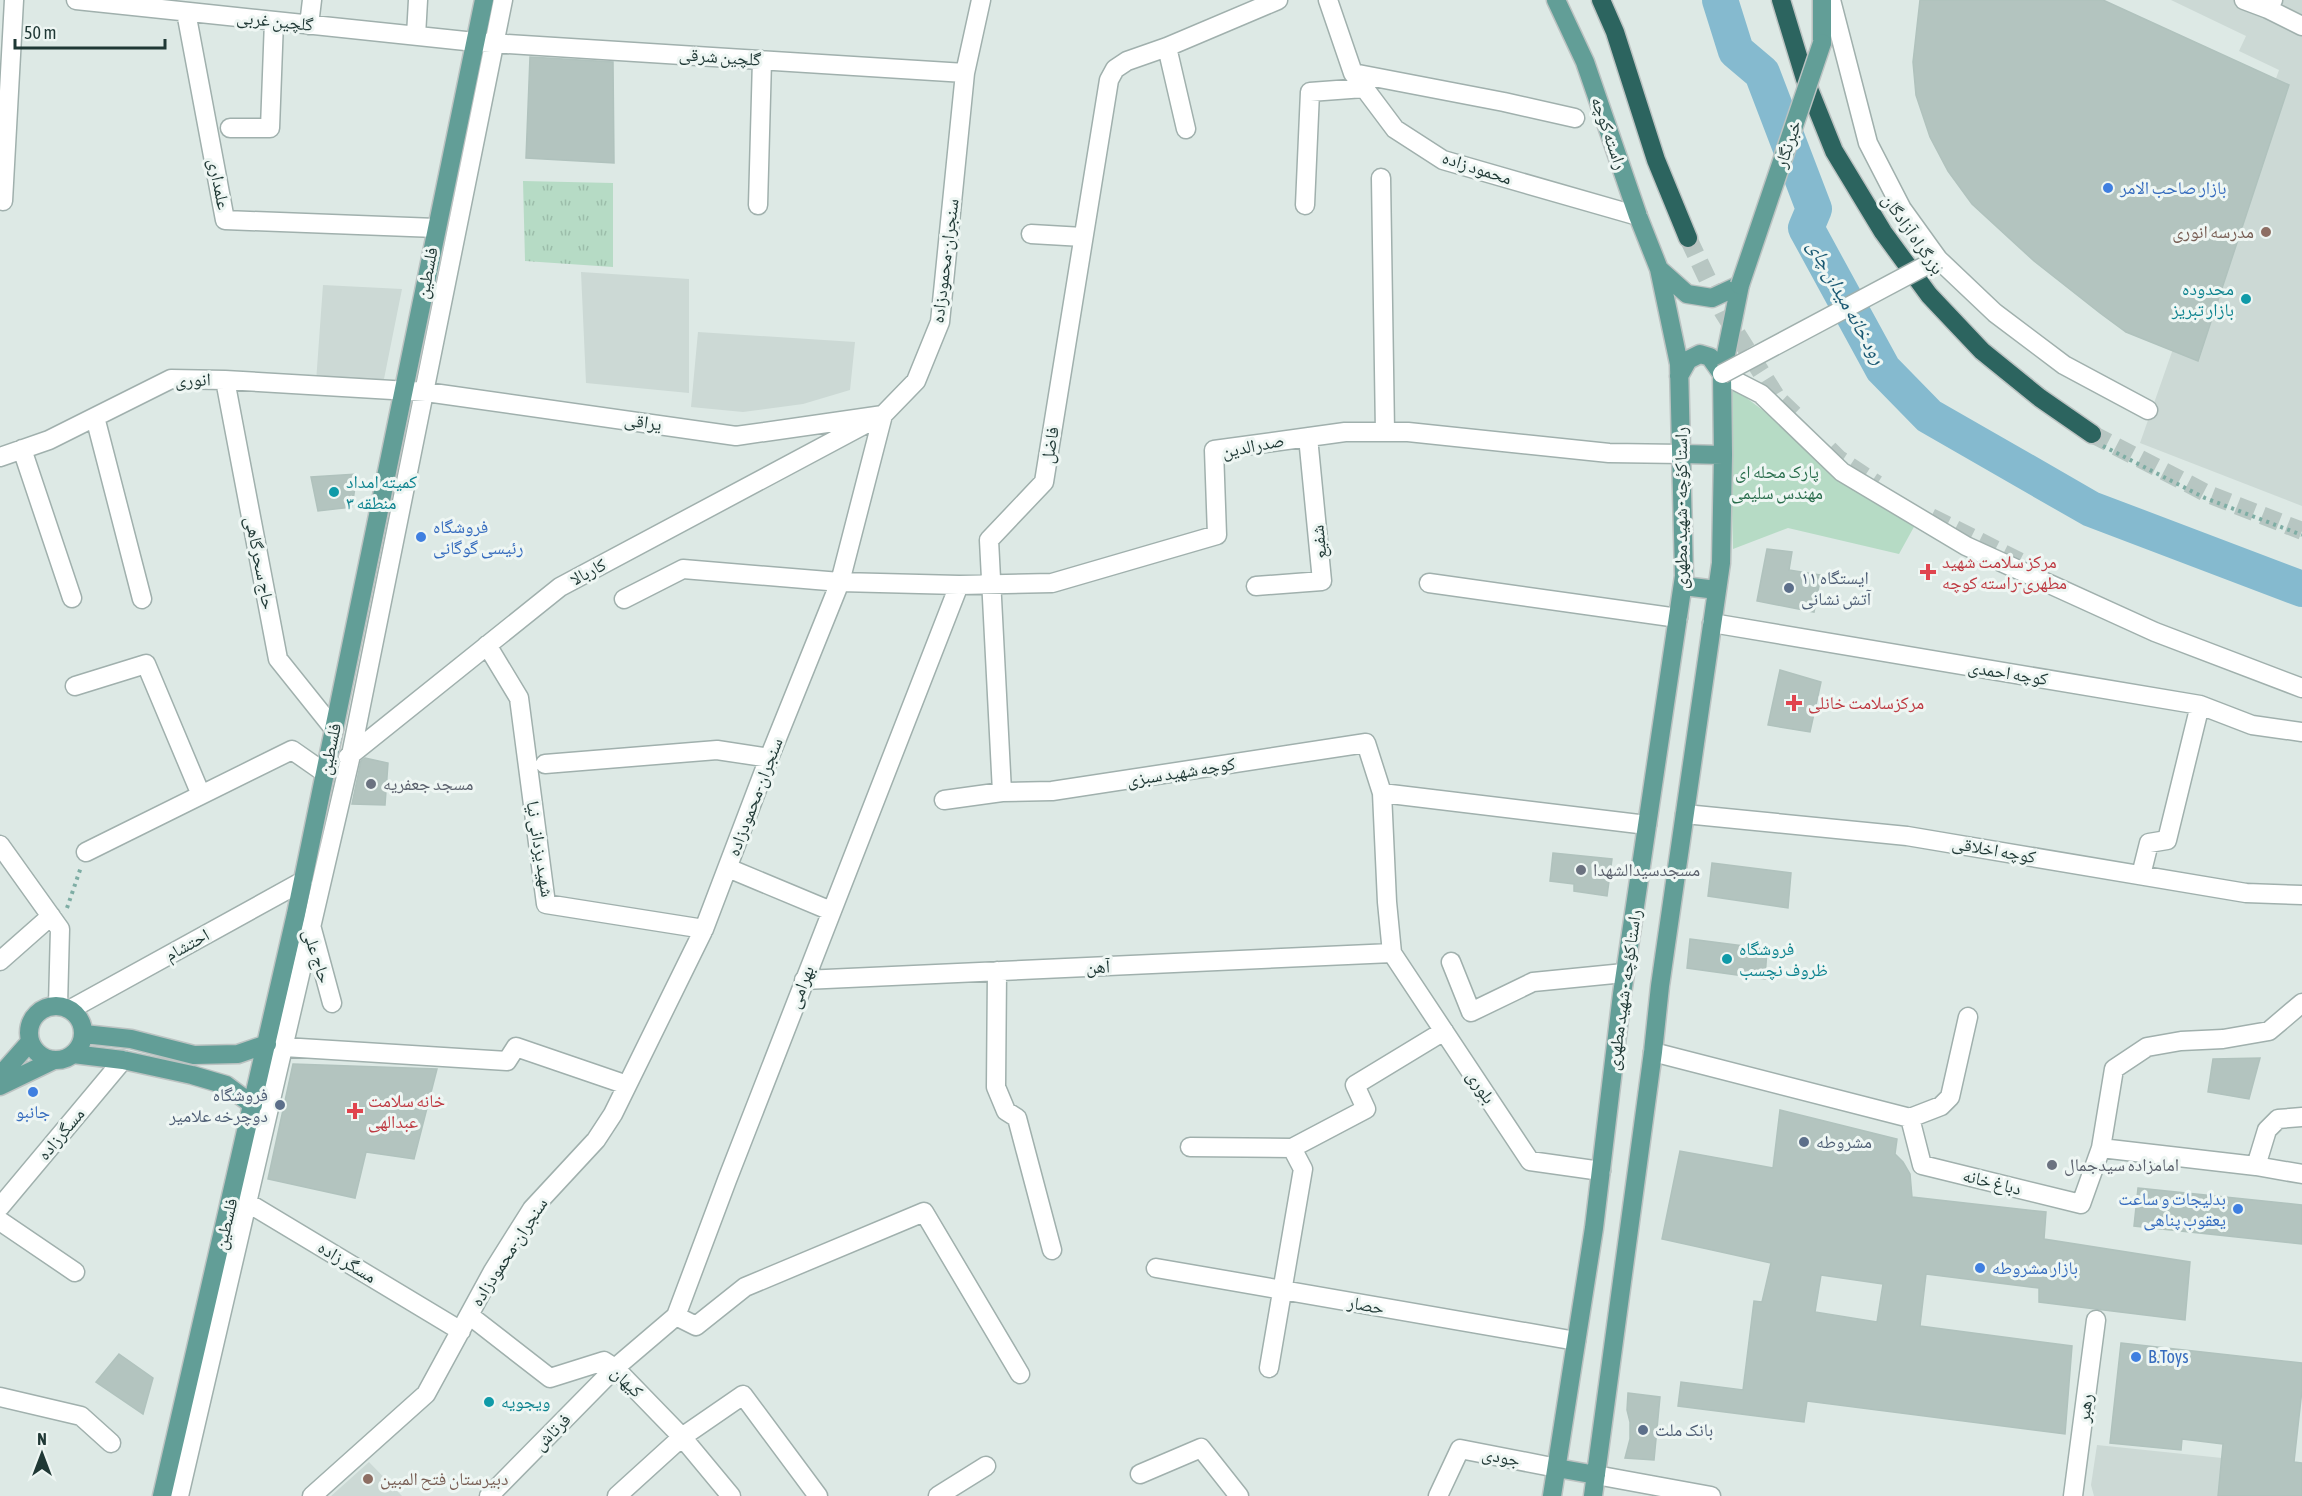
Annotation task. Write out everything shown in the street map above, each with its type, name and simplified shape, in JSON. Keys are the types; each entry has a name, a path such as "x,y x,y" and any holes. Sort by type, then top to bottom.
{"highway":[{"path":"1601,0 1616,32 1656,160 1688,238"},
{"name":"بزرگراه آزادگان","path":"1781,0 1805,79 1834,151 1883,232 1929,295 1982,351 2097,440"}],"main road":[{"name":"فلسطین","path":"162,1496 240,1198 253,1105 275,1046 296,914 484,0"},
{"name":"راسته کوچه","path":"1556,0 1585,62 1638,216 1659,269"},
{"name":"خبرنگار","path":"1722,374 1740,285 1822,43 1822,0"},
{"path":"1659,269 1687,294 1712,298 1740,285"},
{"name":"راستا کؤچه - شهید مطهری","path":"1552,1496 1594,1228 1624,973 1684,576 1683,454 1679,364 1659,269"},
{"path":"1679,376 1688,360 1700,354 1710,357 1722,374"},
{"name":"راستا کؤچه - شهید مطهری","path":"1593,1496 1660,986 1717,590 1723,455 1722,374"},
{"path":"1683,454 1723,455"},
{"path":"1683,586 1717,590"},
{"path":"52,1061 38,1054 29,1043 28,1029 33,1016 44,1007 64,1007 81,1020 84,1034 73,1054"},
{"path":"84,1034 131,1039 194,1055 238,1054 275,1046"},
{"path":"0,1077 29,1043"},
{"path":"0,1086 52,1061 73,1054 123,1060 226,1085 253,1105"},
{"path":"1557,1468 1596,1475"}],"street":[{"path":"3,201 14,0"},
{"name":"گلچین غربی","path":"76,0 475,42"},
{"path":"309,25 312,0"},
{"path":"416,36 418,0"},
{"path":"179,1496 240,1198 275,1046 312,926 351,754 426,392 502,0"},
{"name":"سنجران-محمودزاده","path":"312,1496 426,1394 493,1271 532,1209 596,1140 613,1114 704,929 769,758 840,582 883,414 916,381 940,322 966,73 981,0"},
{"path":"1186,129 1167,47 1278,0"},
{"name":"محمود زاده","path":"1328,0 1353,73 1395,129 1443,160 1638,216"},
{"path":"1831,0 1868,143 1902,209 1938,259 1995,313 2064,364 2148,410"},
{"path":"2244,0 2270,4 2302,26"},
{"name":"علمداری","path":"186,12 225,220 436,228"},
{"path":"230,128 270,128 274,21"},
{"name":"گلچین شرقی","path":"475,42 966,73"},
{"name":"فاضل","path":"1002,792 989,540 1044,482 1109,80 1115,69 1127,61 1167,47"},
{"path":"758,205 762,60"},
{"path":"1353,73 1575,118"},
{"path":"1305,205 1310,92 1364,88"},
{"path":"1381,178 1385,432"},
{"path":"1031,234 1083,237"},
{"path":"1722,374 1938,259"},
{"path":"1722,374 1761,394 1842,472 1966,546 2155,632 2302,688"},
{"name":"انوری","path":"0,457 49,441 171,379 404,390"},
{"name":"حاج سحرگاهی","path":"225,380 278,659 334,729"},
{"name":"یراقی","path":"404,390 736,436 883,414"},
{"name":"کاربالا","path":"325,775 560,587 883,414"},
{"path":"95,417 142,599"},
{"name":"صدرالدین","path":"624,599 682,569 840,582 959,585 1052,583 1217,535 1214,450 1308,437 1345,432 1408,432 1609,453 1683,454"},
{"name":"شفیع","path":"1256,586 1322,581 1308,437"},
{"path":"22,449 72,598"},
{"path":"1429,583 1678,618"},
{"name":"بهرامی","path":"615,1368 676,1316 804,980 959,585"},
{"name":"کوچه احمدی","path":"1712,623 2200,705 2252,725 2302,732"},
{"name":"شهید یزدانی نیا","path":"488,645 519,698 546,904 704,929"},
{"path":"75,686 146,664 201,795"},
{"path":"2141,875 2149,843 2167,840 2200,705"},
{"name":"کوچه شهید سبزی","path":"944,800 1002,792 1052,791 1366,743 1382,793 1387,902 1392,953"},
{"path":"86,852 292,750 325,775"},
{"path":"544,764 717,750 769,758"},
{"path":"1382,793 1647,825"},
{"name":"کوچه اخلاقی","path":"1686,814 1907,836 2246,893 2302,895"},
{"path":"0,845 55,923 64,1007"},
{"path":"728,868 831,911"},
{"name":"احتشام","path":"64,1007 303,881"},
{"name":"حاج علی","path":"296,914 312,926 332,1003"},
{"path":"0,961 55,923"},
{"name":"آهن","path":"804,980 1392,953"},
{"name":"بلوری","path":"1392,953 1530,1161 1601,1171"},
{"path":"1451,962 1471,1012 1533,982 1624,973"},
{"path":"997,971 996,1087 1005,1111 1017,1118 1052,1250"},
{"path":"2302,1003 2269,1031 2223,1039 2181,1041 2147,1047 2114,1069 2101,1148 2256,1166 2302,1174"},
{"path":"1653,1052 1910,1118 1941,1106 1950,1097 1968,1017"},
{"path":"1190,1147 1292,1148 1366,1109 1355,1085 1444,1031"},
{"path":"275,1046 507,1061 516,1047 627,1085"},
{"name":"مسگرزاده","path":"0,1207 123,1060"},
{"path":"2256,1166 2267,1130 2278,1119 2302,1117"},
{"name":"دباغ خانه","path":"1910,1118 1922,1165 2081,1204 2101,1148"},
{"path":"1269,1368 1303,1168 1292,1148"},
{"name":"مسگر زاده","path":"240,1198 465,1323"},
{"path":"676,1316 696,1326 745,1287 924,1212 1020,1374"},
{"path":"0,1221 75,1272"},
{"name":"حصار","path":"1156,1269 1576,1341"},
{"name":"رهبر","path":"2073,1496 2096,1320"},
{"name":"کیهان","path":"465,1323 550,1378 604,1361 615,1368 682,1437 731,1496"},
{"name":"فرتاش","path":"489,1496 615,1368"},
{"path":"617,1496 682,1437 742,1395 818,1496"},
{"path":"0,1397 81,1416 111,1443"},
{"path":"1140,1474 1201,1448 1239,1496"},
{"name":"جودی","path":"1438,1496 1460,1449 1557,1468"},
{"path":"938,1496 986,1466"},
{"path":"1596,1475 1712,1496"}],"path":[{"path":"2097,440 2205,498 2302,535"},
{"path":"55,923 86,852"}],"shaded area":[{"name":"محدوده بازار تبریز","path":"2171,0 2302,0 2302,506 2140,443 2241,155 2279,70 2239,51 2246,36"},
{"path":"581,272 689,279 689,393 586,383"},
{"path":"323,285 402,289 383,384 316,382"},
{"path":"698,332 855,342 850,390 803,404 743,412 691,407"},
{"path":"2097,1445 2222,1458 2293,1475 2302,1496 2094,1496 2091,1485"},
{"name":"دبیرستان فتح المبین","path":"369,1462 402,1496 331,1496"}],"green space":[{"path":"523,181 613,183 613,267 525,261"},
{"name":"پارک محله ای مهندس سلیمی","path":"1729,390 1740,393 1915,525 1899,554 1788,528 1733,549"}],"building":[{"name":"بازار صاحب الامر","path":"1920,0 2103,0 2289,85 2198,361 2126,332 2034,261 1972,204 1948,171 1930,137 1916,95 1913,62"},
{"path":"530,57 613,62 614,163 526,158"},
{"name":"کمیته امداد منطقه ۳","path":"357,474 352,507 318,511 311,477"},
{"name":"ایستگاه ۱۱ آتش نشانی","path":"1767,549 1792,552 1789,570 1821,575 1814,612 1757,601"},
{"name":"مرکزسلامت خانلی","path":"1780,670 1821,682 1810,732 1768,725"},
{"name":"مسجد جعفریه","path":"365,758 388,763 385,805 352,804 361,761"},
{"name":"مسجدسیدالشهدا","path":"1553,853 1612,859 1607,896 1574,891 1574,884 1550,881"},
{"path":"1712,863 1791,873 1788,908 1708,896"},
{"name":"فروشگاه ظروف نچسب","path":"1690,939 1767,949 1765,979 1687,968"},
{"path":"2260,1058 2249,1099 2208,1092 2213,1059"},
{"name":"خانه سلامت عبدالهی","path":"293,1064 437,1069 414,1159 366,1152 355,1198 268,1179"},
{"path":"1780,1110 1897,1139 1895,1154 1910,1174 1912,1197 2046,1212 2044,1239 2190,1262 2185,1320 2039,1302 2039,1288 1926,1274 1920,1326 2072,1346 2065,1434 1807,1401 1804,1422 1678,1406 1681,1382 1743,1390 1754,1301 1762,1302 1771,1263 1662,1239 1680,1151 1773,1168","holes":["1821,1275 1883,1284 1877,1322 1815,1312"]},
{"path":"2138,1188 2302,1205 2302,1244 2134,1226"},
{"path":"2121,1343 2302,1363 2302,1390 2294,1462 2302,1463 2302,1496 2218,1496 2223,1444 2182,1439 2181,1450 2110,1443"},
{"path":"119,1354 153,1378 143,1414 96,1382"},
{"name":"بانک ملت","path":"1628,1393 1660,1397 1654,1460 1625,1458 1630,1439"}],"waterway":[{"name":"رود خانه میدان چای","path":"1720,0 1736,51 1762,73 1814,209 1806,228 1883,369 1929,416 2091,509 2302,589"}],"tunnel":[{"path":"1688,238 1723,312 1778,399 1795,415"},
{"path":"2092,434 2208,494 2302,531"},
{"path":"1829,449 1839,459 1877,484"},
{"path":"1931,517 2025,564"}],"place":[{"name":"بازار صاحب الامر","path":"2108,188"},
{"name":"مدرسه انوری","path":"2266,232"},
{"name":"محدوده بازار تبریز","path":"2246,299"},
{"name":"کمیته امداد منطقه ۳","path":"334,492"},
{"name":"فروشگاه رئیسی گوگانی","path":"421,537"},
{"name":"مرکز سلامت شهید مطهری-راسته کوچه","path":"1928,572"},
{"name":"ایستگاه ۱۱ آتش نشانی","path":"1789,588"},
{"name":"مرکزسلامت خانلی","path":"1794,703"},
{"name":"مسجد جعفریه","path":"371,784"},
{"name":"مسجدسیدالشهدا","path":"1581,870"},
{"name":"فروشگاه ظروف نچسب","path":"1727,959"},
{"name":"جانبو","path":"33,1092"},
{"name":"فروشگاه دوچرخه علامیر","path":"280,1105"},
{"name":"خانه سلامت عبدالهی","path":"355,1111"},
{"name":"مشروطه","path":"1804,1142"},
{"name":"امامزاده سیدجمال","path":"2052,1165"},
{"name":"بدلیجات و ساعت یعقوب پناهی","path":"2238,1209"},
{"name":"بازار مشروطه","path":"1980,1268"},
{"name":"B.Toys","path":"2136,1357"},
{"name":"ویجویه","path":"489,1402"},
{"name":"بانک ملت","path":"1643,1430"},
{"name":"دبیرستان فتح المبین","path":"368,1479"}]}
